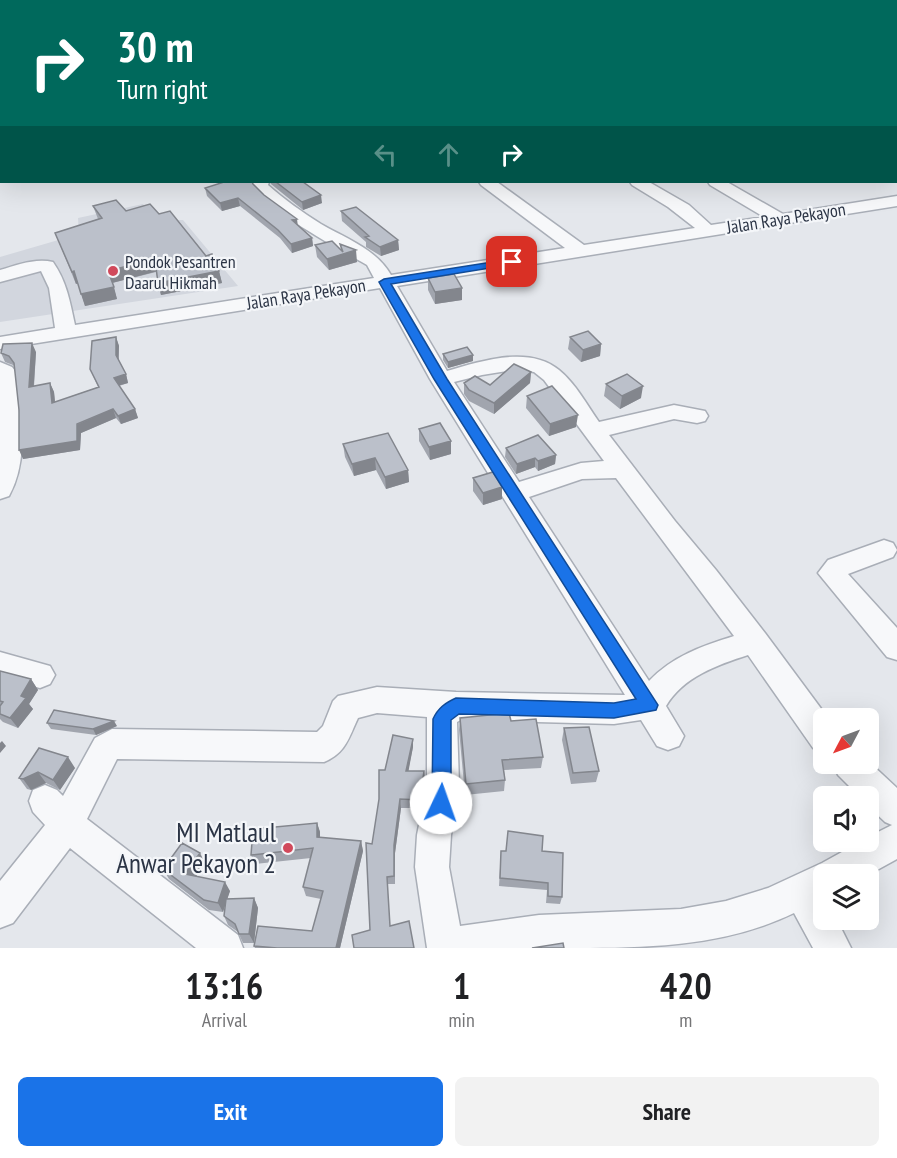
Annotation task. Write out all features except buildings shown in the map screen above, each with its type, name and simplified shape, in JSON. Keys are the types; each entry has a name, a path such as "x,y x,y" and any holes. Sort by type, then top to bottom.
{"street":[{"path":"877,0 896,0"},
{"path":"261,183 260,186 287,208 373,261 441,379 668,736"},
{"path":"494,183 580,251"},
{"path":"640,183 700,223 713,210"},
{"path":"718,183 779,219"},
{"name":"Jalan Raya Pekayon","path":"0,343 382,276 580,251 700,223 779,219 897,201"},
{"path":"0,276 34,266 47,266 58,288 66,332"},
{"path":"441,379 503,364 539,368 551,374 666,528 707,577 813,723"},
{"path":"0,369 5,372 11,444 7,477 0,490"},
{"path":"594,431 674,412 697,416"},
{"path":"513,493 581,471 621,469"},
{"path":"884,550 837,567 831,573 892,634"},
{"path":"650,705 665,681 687,667 707,656 755,641"},
{"path":"0,665 40,675"},
{"path":"0,910 56,813 112,744 324,747 336,735 344,711 355,703 377,700 456,706 614,710 650,705"},
{"path":"456,706 444,714 442,719 443,784 434,835 432,867 445,947 539,933 681,927 772,905 812,886 833,948"},
{"path":"859,774 897,812"},
{"path":"56,813 225,948"},
{"path":"853,864 897,840"}],"shaded area":[{"name":"Pondok Pesantren Daarul Hikmah","path":"143,204 149,211 161,214 167,220 183,220 238,286 0,322 0,257 79,234 78,218"}],"place":[{"name":"Pondok Pesantren Daarul Hikmah","path":"113,271"},
{"name":"MI Matlaul Anwar Pekayon 2","path":"288,848"}],"route":[{"path":"441,803 442,719 444,714 456,706 614,710 650,705 629,676 441,379 384,282 512,262"}]}
